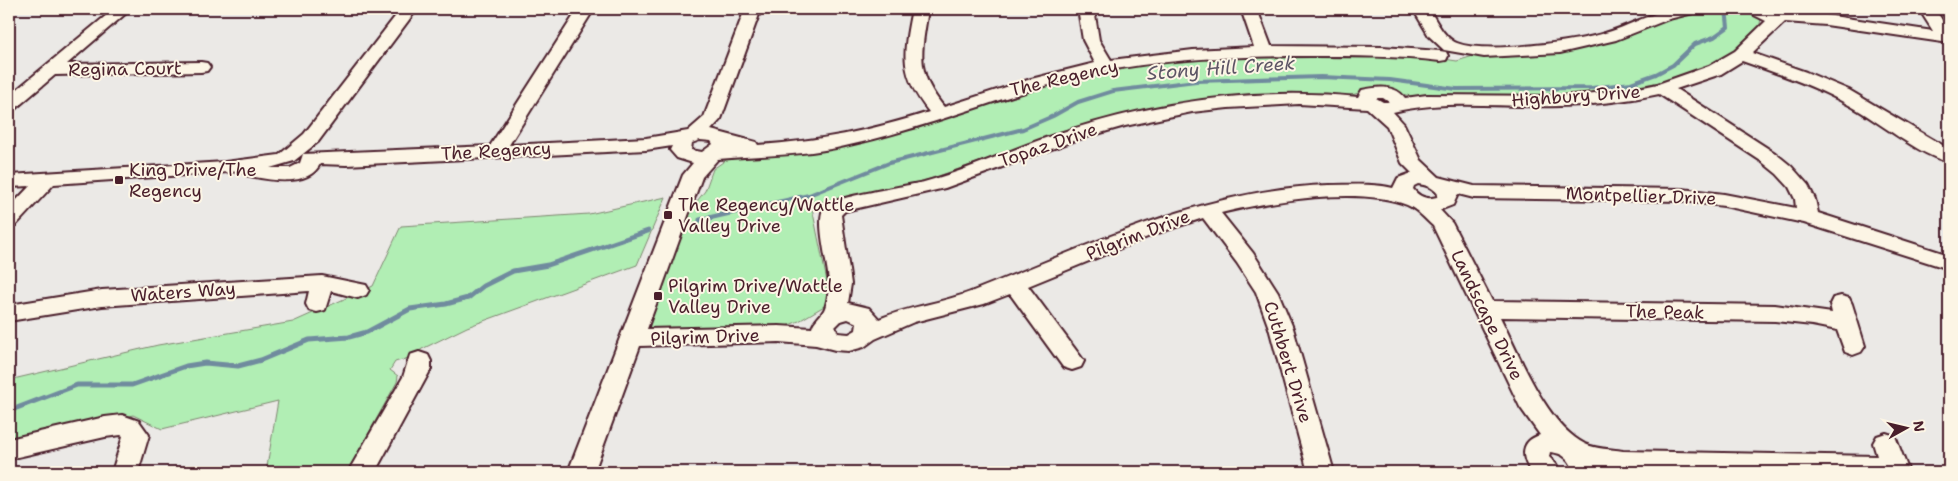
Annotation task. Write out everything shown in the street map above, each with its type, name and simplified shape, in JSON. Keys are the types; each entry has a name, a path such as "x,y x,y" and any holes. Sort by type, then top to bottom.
{"street":[{"path":"9,105 123,9"},
{"path":"296,159 409,9"},
{"path":"496,151 586,9"},
{"path":"581,472 632,338 689,151 714,140 753,9"},
{"path":"920,9 912,69 922,93 940,114"},
{"path":"1086,9 1088,36 1098,56 1107,67"},
{"path":"1249,9 1264,51"},
{"path":"1420,9 1444,48"},
{"name":"The Regency","path":"9,181 226,168 296,159 346,159 646,144 689,151 704,134 714,140 761,149 797,148 842,141 888,130 1030,85 1107,67 1210,54 1264,51 1405,52 1444,48 1484,52 1546,50 1586,43 1627,32 1664,15 1690,9"},
{"path":"1742,9 1770,15 1826,20 1947,38"},
{"path":"1927,9 1947,38"},
{"name":"Highbury Drive","path":"1394,107 1427,100 1561,101 1629,95 1662,88 1715,70 1741,54 1770,15"},
{"path":"1741,54 1844,95 1870,108 1919,141 1949,156"},
{"name":"Regina Court","path":"50,70 200,67"},
{"path":"1662,88 1768,156 1784,170 1798,185 1808,216"},
{"name":"Topaz Drive","path":"847,323 830,219 832,210 842,205 938,184 1087,130 1137,117 1227,103 1290,99 1370,101 1380,92 1394,107"},
{"name":"Landscape Drive","path":"1370,101 1394,107 1412,185 1440,197 1484,309 1533,407 1553,433 1580,461"},
{"name":"Montpellier Drive","path":"1412,185 1416,178 1440,197 1474,192 1682,195 1763,206 1808,216 1949,262"},
{"path":"9,220 48,179"},
{"name":"Pilgrim Drive","path":"632,338 779,334 810,337 847,323 908,316 976,299 1148,229 1207,209 1256,198 1296,192 1376,191 1412,185"},
{"name":"Cuthbert Drive","path":"1207,209 1245,258 1267,292 1281,328 1321,472"},
{"name":"Waters Way","path":"9,313 102,298 319,293 340,284 358,290"},
{"path":"1015,284 1072,361"},
{"name":"The Peak","path":"1484,309 1775,313 1812,317 1843,314 1853,346"},
{"path":"361,472 414,378 419,361"},
{"name":"Landscape Drive","path":"1533,407 1538,446 1536,457 1539,464 1547,472"},
{"path":"9,449 118,424 134,430 136,435 125,472"},
{"path":"1538,446 1548,442 1580,461 1604,465 1623,462 1892,461"}],"green space":[{"path":"1717,9 1740,10 1756,15 1761,18 1759,30 1732,56 1687,77 1600,93 1530,97 1417,97 1373,89 1348,96 1257,98 1056,136 906,187 868,196 811,203 829,291 826,305 799,321 779,329 650,329 644,318 681,221 705,191 713,169 733,155 781,153 1080,75 1174,60 1244,55 1309,54 1431,57 1457,61 1473,56 1565,51 1629,36 1660,21 1692,12"},
{"path":"666,197 637,265 467,327 422,349 412,357 395,362 390,370 398,376 397,382 347,472 266,472 278,401 162,429 133,415 9,443 9,380 158,345 293,322 373,286 401,226 589,214"}],"waterway":[{"name":"Stony Hill Creek","path":"751,208 809,195 889,163 1023,129 1053,116 1078,102 1113,91 1196,81 1321,77 1390,80 1456,89 1592,88 1631,83 1656,74 1673,65 1695,44 1714,37 1728,27 1726,9"},
{"name":"Stony Hill Creek","path":"700,220 756,207"},
{"name":"Stony Hill Creek","path":"9,411 77,385 132,385 186,366 205,363 238,366 261,360 309,340 349,337 367,332 410,309 446,304 468,298 483,286 513,271 548,265 648,231"}],"place":[{"name":"King Drive/The Regency","path":"119,180"},
{"name":"The Regency/Wattle Valley Drive","path":"668,215"},
{"name":"Pilgrim Drive/Wattle Valley Drive","path":"658,296"}]}
